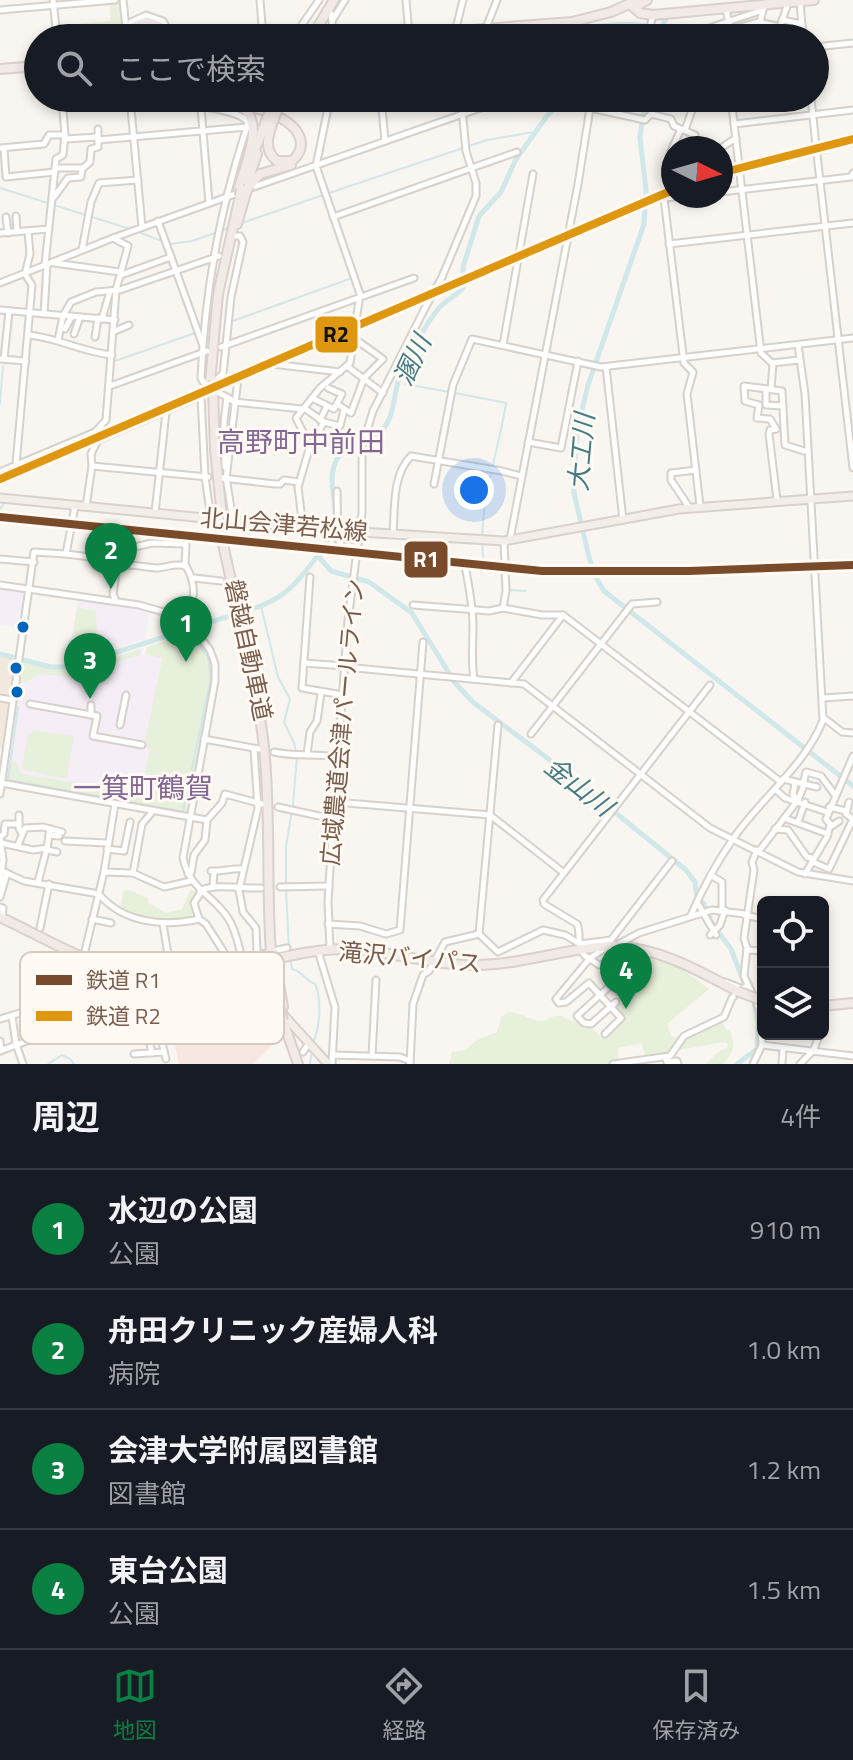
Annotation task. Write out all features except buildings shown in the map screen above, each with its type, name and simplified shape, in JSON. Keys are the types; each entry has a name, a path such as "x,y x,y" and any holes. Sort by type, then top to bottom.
{"highway":[{"path":"554,24 581,20 636,3 639,12 653,17 727,14 814,0"},
{"path":"316,24 328,7"},
{"path":"2,68 24,68"},
{"path":"241,192 254,131 254,120 248,112"},
{"path":"264,112 292,127 299,137 301,145 298,156 292,161 277,161 270,154 267,142 270,120"},
{"path":"241,192 260,174 297,161 303,150 303,139 298,129 272,112"},
{"path":"241,192 273,112"},
{"name":"磐越自動車道","path":"241,192 228,234 211,388 217,516 261,699 269,758 277,952"},
{"name":"滝沢バイパス","path":"1,919 70,952"},
{"name":"滝沢バイパス","path":"277,952 363,951 434,962 492,964 581,947 635,948 665,955 757,997"},
{"path":"829,1005 853,1003"},
{"name":"磐越自動車道","path":"284,1016 296,1064"}],"main road":[{"name":"北山会津若松線","path":"0,498 217,516 233,521 303,528 507,540 689,507 853,496"},
{"path":"284,1015 330,1064"}],"street":[{"path":"0,10 115,0"},
{"path":"123,0 126,24"},
{"path":"260,0 262,24"},
{"path":"309,24 328,7 345,0"},
{"path":"406,0 409,24"},
{"path":"458,24 463,0"},
{"path":"488,24 497,0"},
{"path":"782,20 802,24 800,2"},
{"path":"54,3 56,24"},
{"path":"781,24 786,3"},
{"path":"759,22 764,7"},
{"path":"708,24 727,14 729,24"},
{"path":"134,24 137,18 150,16 165,24"},
{"path":"651,24 653,17"},
{"path":"752,24 767,24"},
{"path":"829,46 853,43"},
{"path":"734,124 853,110"},
{"path":"44,314 56,159 63,155 65,137 63,112"},
{"path":"131,112 138,180 136,229"},
{"path":"201,112 209,203"},
{"path":"202,344 219,242 228,234 241,192 248,122 242,116 222,112"},
{"path":"310,446 296,422 297,416 322,386 348,366 352,359 360,297 316,166 327,112"},
{"path":"383,112 385,141"},
{"path":"348,366 383,393 442,277 476,200 476,183 465,148 462,112"},
{"path":"0,283 158,221 470,112"},
{"path":"503,608 507,540 578,184 589,112"},
{"path":"607,112 645,120 651,114 666,116 674,126 695,136"},
{"path":"680,136 692,112"},
{"path":"733,112 763,357 772,363 799,360"},
{"path":"813,112 816,146"},
{"path":"98,129 98,138 98,147 91,149 89,165 82,169 6,177 2,148 44,144 49,135 98,138 134,137 247,127"},
{"path":"825,149 817,155 850,417 853,468"},
{"path":"333,217 517,152"},
{"path":"53,202 68,178 81,177 82,169"},
{"path":"733,190 851,177 853,173"},
{"path":"503,345 533,174"},
{"path":"82,250 88,216 99,183 138,180"},
{"path":"665,208 684,365 693,372 687,391 700,506"},
{"path":"16,216 17,232"},
{"path":"6,217 8,233"},
{"path":"158,221 202,344 203,382 235,402 303,408 322,421 340,426 344,410"},
{"path":"669,244 853,223"},
{"path":"0,233 49,229"},
{"path":"16,464 32,285 25,274 30,254 28,231"},
{"path":"86,507 91,454 98,440 211,388 223,374 223,346 242,239 228,234"},
{"path":"95,337 128,246 113,238"},
{"path":"64,330 63,316 71,302 217,256"},
{"path":"48,264 120,273 171,257"},
{"path":"223,346 414,278"},
{"path":"0,472 95,432 104,423 115,320 113,291"},
{"path":"0,310 115,320"},
{"path":"9,311 2,359 26,361"},
{"path":"58,340 72,316"},
{"path":"74,334 80,317"},
{"path":"114,331 129,325"},
{"path":"29,335 112,355"},
{"path":"434,484 453,385 472,339 603,367 853,338"},
{"path":"337,404 351,413 364,378 383,359 355,339"},
{"path":"691,915 733,838 782,781 819,731 823,717 805,394 798,345"},
{"path":"110,386 204,352"},
{"path":"528,442 561,448 578,361"},
{"path":"772,363 766,405 783,406"},
{"path":"224,479 238,379 272,364 341,372"},
{"path":"603,367 623,520"},
{"path":"759,405 745,401 744,387 782,391 786,447 804,451"},
{"path":"211,388 206,477 217,516"},
{"path":"312,398 334,409 342,394 328,388"},
{"name":"広域農道会津パールライン","path":"330,950 328,924 333,819 352,581 360,531 362,447 383,393"},
{"path":"227,397 224,479 233,521"},
{"path":"766,400 759,405 757,418 770,419 776,429"},
{"path":"303,528 299,482 327,406"},
{"path":"155,513 166,411"},
{"path":"777,500 769,434 770,430 784,430"},
{"path":"393,534 397,483 411,456 521,476"},
{"path":"92,466 206,477"},
{"path":"689,507 671,480 671,473 696,470"},
{"path":"224,479 275,484 284,480 299,482"},
{"path":"337,491 334,530 342,546 357,547"},
{"path":"66,554 75,506"},
{"path":"104,545 130,548 152,543 186,544 185,566"},
{"path":"125,564 130,548"},
{"path":"0,794 3,748 20,659 34,552 90,557 96,566 185,566 194,578 191,625"},
{"path":"0,559 34,562"},
{"path":"465,566 472,609 474,679"},
{"path":"117,567 113,594 117,601"},
{"path":"310,577 302,688 343,695"},
{"path":"194,578 221,581"},
{"path":"0,585 160,609 191,625 210,650 215,668 183,855 192,881 229,919 240,952"},
{"path":"531,734 632,604 657,602"},
{"path":"413,605 489,611 503,608 549,616 563,615 782,781 817,787"},
{"path":"511,683 563,615"},
{"path":"328,924 360,926 386,934 399,932 423,642"},
{"path":"304,663 526,686 710,828 805,874 853,881"},
{"path":"581,947 577,924 543,902 710,685"},
{"path":"304,755 310,732 317,721 321,693"},
{"path":"120,725 126,695"},
{"path":"823,698 853,696"},
{"path":"0,698 13,700"},
{"path":"30,704 97,716 93,736 142,745"},
{"path":"91,705 91,715"},
{"path":"823,717 842,732 853,733"},
{"path":"479,934 498,725"},
{"path":"204,739 256,749 260,803 239,890 243,912 256,928 257,952"},
{"path":"274,752 294,756 338,757"},
{"path":"831,825 826,820 828,810 853,756"},
{"path":"798,822 806,772 821,776 835,795"},
{"path":"846,772 853,775"},
{"path":"1,783 207,820"},
{"path":"795,783 793,795 801,801"},
{"path":"775,789 785,798 828,810 846,811"},
{"path":"188,874 191,873 196,851 205,840 207,820 226,794 260,803"},
{"path":"613,1064 673,1054 688,1033 724,1017 733,995 742,988 747,950 745,915 754,870 752,860 783,817 801,801"},
{"path":"335,802 490,815 564,873"},
{"path":"812,863 829,869 853,819 846,811 849,802"},
{"path":"84,952 104,872 115,804"},
{"path":"278,807 333,819"},
{"path":"133,873 142,824 153,811"},
{"path":"18,845 21,832 19,815"},
{"path":"783,817 828,834"},
{"path":"831,825 835,826 839,821"},
{"path":"65,841 124,851 130,822"},
{"path":"0,897 3,871 0,839 5,824 19,824"},
{"path":"805,874 831,825"},
{"path":"21,832 27,827 61,834"},
{"path":"775,829 788,830 807,857 812,858 812,863"},
{"path":"38,882 49,832"},
{"path":"0,839 33,850 57,852"},
{"path":"581,947 611,940 672,861"},
{"path":"213,887 212,871 243,869"},
{"path":"3,871 24,881 97,894 120,914 163,924 199,919"},
{"path":"0,884 3,871"},
{"path":"104,872 133,873 164,887 192,881"},
{"path":"697,902 713,934 720,925 724,910 722,881 712,876"},
{"path":"40,928 49,884"},
{"path":"284,887 329,886"},
{"path":"224,952 206,924 199,919 194,903 200,891 205,887 261,888"},
{"path":"0,907 3,908 1,919"},
{"path":"605,1034 621,1018 589,983 566,1002 556,1000 590,958 639,933 703,912 724,910 757,918"},
{"path":"92,919 111,923"},
{"path":"163,924 168,952"},
{"path":"479,934 498,952 543,930 565,935 599,965 605,964 623,974 577,1016 584,1023 591,1024 616,1002"},
{"path":"333,1055 372,1056 382,1061 400,1057 410,1063 413,1004 423,975 429,971 445,942 479,934"},
{"path":"747,950 757,951"},
{"path":"318,951 335,1007 330,1064"},
{"path":"372,1056 376,980"},
{"path":"612,985 621,993"},
{"path":"742,988 759,1004 762,1045 753,1064"},
{"path":"0,1019 20,1014"},
{"path":"12,1016 23,1064"},
{"path":"800,1064 817,1040"},
{"path":"0,1041 1,1051 20,1042"},
{"path":"303,1052 309,1043"},
{"path":"150,1044 152,1053"},
{"path":"134,1054 165,1056 162,1044"},
{"path":"762,1045 853,1056"},
{"path":"782,1064 783,1048"},
{"path":"665,1057 667,1062 677,1061 678,1064"}],"shaded area":[{"path":"0,588 27,592 22,628 0,624"},
{"path":"78,599 150,611 145,639 118,648 81,645 72,638"},
{"path":"143,648 142,655 161,658 157,683 209,695 185,811 5,776 23,662 41,668 67,670"},
{"path":"0,656 16,660 2,748 0,748"},
{"path":"175,1044 273,1044 253,1064 179,1064"}],"green space":[{"path":"122,3 124,24 79,24 111,21 110,4"},
{"path":"77,607 96,611 97,641 94,646 80,643 72,637"},
{"path":"193,631 208,651 212,676 188,809 185,814 120,802 117,799 121,793 152,799 155,785 181,790 182,785 144,777 150,749 144,747 162,658 145,655 147,647"},
{"path":"141,649 139,655 70,677 39,674 22,682 17,699 23,662 68,671"},
{"path":"33,730 74,736 67,779 25,770 22,766 28,734 32,734"},
{"path":"12,761 16,762 21,774 113,789 116,796 111,797 113,801 10,781 7,777"},
{"path":"191,889 197,893 193,902 197,917 168,921 120,911 123,892 128,890 148,898 148,903 166,913 182,909"},
{"path":"636,951 675,964 709,989 667,1024 672,1038 722,1021 730,1031 733,1045 732,1053 723,1064 706,1064 727,1048 728,1044 724,1042 645,1056 642,1043 618,1048 619,1062 604,1064 449,1064 452,1052 465,1050 477,1040 497,1032 501,1017 508,1012 539,1021 562,1016 590,1027 601,1038 608,1037 624,1016 616,1006 624,1002 625,993 633,985 627,969 630,955"}],"waterway":[{"name":"溷川","path":"663,24 669,14"},
{"path":"606,24 642,24"},
{"name":"溷川","path":"0,654 51,667 70,667 261,606 290,588 315,560 333,528 332,474 337,459 346,449 378,434 387,423 399,378 428,322 463,288 463,267 479,216 501,192 516,159 551,112"},
{"name":"大工川","path":"643,112 640,138 646,190 644,224 588,385 578,426 574,493 589,557 604,591 853,786"},
{"path":"329,193 487,140 534,132"},
{"path":"0,188 130,229"},
{"path":"242,223 323,195"},
{"path":"170,244 192,241 229,228"},
{"path":"136,231 164,242"},
{"path":"230,322 352,278"},
{"path":"115,361 198,332"},
{"path":"414,349 424,353 405,384 449,392"},
{"path":"0,404 3,366"},
{"path":"455,393 506,403 485,503 484,563"},
{"path":"0,475 104,431 105,424"},
{"path":"0,509 5,502"},
{"name":"金山川","path":"318,556 331,571 369,582 412,613 455,683 474,703 558,766 686,870 695,882 697,898 704,904 713,925 731,949 746,988"},
{"path":"485,568 502,570 503,582"},
{"path":"507,590 526,591"},
{"path":"261,606 278,677 290,699 284,722 297,756 286,846 286,884"},
{"path":"18,707 8,780 183,812 211,677 208,657 188,630"},
{"path":"286,890 289,948"},
{"path":"290,958 292,969 315,984 317,990 319,1014 313,1043"},
{"name":"金山川","path":"737,1064 757,1049 758,1025 754,1000"},
{"path":"310,1064 312,1050"},
{"path":"48,1064 62,1055 74,1064"}],"railway":[{"path":"733,170 853,139"},
{"path":"0,479 661,195"}],"rail line":[{"name":"R2","path":"733,170 853,139"},
{"name":"R2","path":"0,479 661,195"},
{"name":"R1","path":"0,517 542,571 688,571 853,565"}],"place":[{"name":"舟田クリニック産婦人科","path":"111,589"},
{"name":"水辺の公園","path":"186,662"},
{"name":"会津大学附属図書館","path":"90,699"},
{"name":"東台公園","path":"626,1009"}],"district":[{"name":"高野町中前田","path":"301,441"},
{"name":"一箕町鶴賀","path":"143,787"}]}
